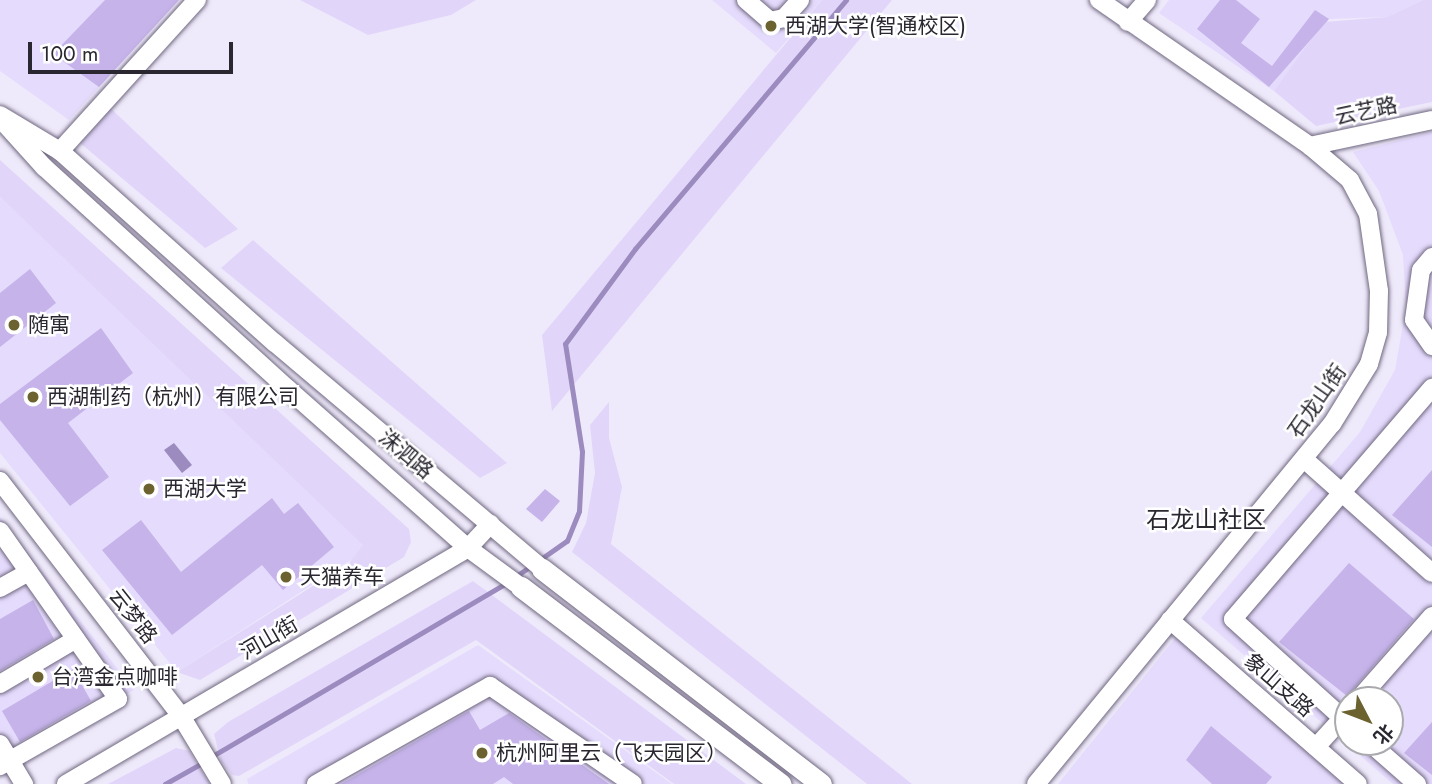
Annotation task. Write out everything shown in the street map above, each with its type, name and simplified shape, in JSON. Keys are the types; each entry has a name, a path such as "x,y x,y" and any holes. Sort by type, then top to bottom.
{"main road":[{"name":"洙泗路","path":"530,559 821,784"},
{"name":"洙泗路","path":"521,587 781,784"}],"street":[{"path":"60,150 197,0"},
{"path":"746,0 770,21 784,19 800,0"},
{"name":"石龙山街","path":"1035,784 1304,459 1354,393 1369,364 1378,332 1379,291 1368,214 1350,180 1310,146 1099,0"},
{"path":"1128,22 1147,0"},
{"name":"洙泗路","path":"0,117 60,150 275,343 530,559"},
{"name":"洙泗路","path":"0,117 44,167 468,548 502,570 521,587"},
{"name":"云艺路","path":"1310,146 1432,120"},
{"path":"1432,257 1421,270 1414,320 1432,346"},
{"path":"1334,707 1233,619 1432,388"},
{"path":"1304,459 1432,573"},
{"name":"云梦路","path":"0,481 181,716 222,784"},
{"name":"河山街","path":"66,784 468,548 490,524"},
{"path":"0,531 118,699 5,763"},
{"path":"0,588 29,572"},
{"path":"1370,686 1432,616"},
{"name":"象山支路","path":"1170,620 1358,784"},
{"path":"0,684 76,639"},
{"path":"316,784 490,686 633,784"},
{"path":"1317,747 1334,730"},
{"path":"0,744 5,763 24,784"},
{"path":"1385,756 1417,784"}],"shaded area":[{"path":"0,0 179,0 69,120 0,71"},
{"path":"300,0 476,0 451,15 368,35"},
{"name":"西湖大学(智通校区)","path":"712,0 822,0 776,53"},
{"path":"822,0 892,0 552,411 542,335"},
{"path":"1169,0 1423,0 1387,17 1329,19 1274,91 1159,13"},
{"path":"1423,0 1432,0 1432,102 1316,126 1274,91 1324,22 1387,17"},
{"path":"104,102 238,229 205,248 73,137"},
{"path":"1432,132 1432,784 1393,784 1361,756 1404,756 1404,686 1334,686 1334,733 1201,618 1360,432 1395,370 1406,307 1403,255 1379,191 1353,152"},
{"path":"0,160 409,529 411,542 404,557 200,680 177,672 349,563 363,545 0,197"},
{"name":"西湖大学","path":"0,197 354,533 363,545 360,554 177,672 0,453"},
{"path":"253,240 507,463 480,478 221,268"},
{"path":"609,402 609,438 622,487 611,544 912,784 867,784 572,552 586,523 595,473 590,425"},
{"path":"174,443 192,465 182,473 164,450"},
{"path":"0,517 134,690 0,768"},
{"path":"473,581 746,784 674,784 476,640 239,776 232,775 221,761 214,734 228,722"},
{"path":"1176,637 1345,784 1058,784"},
{"name":"杭州阿里云（飞天园区）","path":"478,645 672,784 248,784 247,779"},
{"path":"176,748 189,751 210,784 108,784"}],"building":[{"path":"105,0 179,0 99,87 53,54"},
{"path":"1220,0 1236,0 1260,19 1241,43 1272,66 1315,10 1329,19 1269,87 1197,29"},
{"name":"随寓","path":"30,269 56,303 0,347 0,293"},
{"path":"101,328 133,373 68,423 109,477 70,506 0,420 0,404"},
{"path":"1432,470 1432,547 1392,515"},
{"path":"545,489 560,501 542,522 526,509"},
{"path":"272,498 284,514 298,503 334,547 283,590 262,565 172,635 102,550 141,520 181,572"},
{"path":"1349,563 1414,619 1356,686 1334,686 1279,642"},
{"path":"33,600 54,639 0,671 0,619"},
{"path":"73,669 91,701 20,742 2,711"},
{"name":"杭州阿里云（飞天园区）","path":"469,711 480,730 509,713 609,784 513,784 504,777 493,784 341,784"},
{"path":"1432,722 1432,775 1404,753"},
{"path":"1211,726 1272,777 1266,784 1212,784 1186,760"}],"waterway":[{"path":"538,561 567,541 579,511 582,452 565,344 635,249 846,0"},
{"path":"515,577 531,566"},
{"path":"211,757 508,582"},
{"path":"165,784 204,762"}],"place":[{"name":"西湖大学(智通校区)","path":"771,26"},
{"name":"随寓","path":"14,325"},
{"name":"西湖制药（杭州）有限公司","path":"33,397"},
{"name":"西湖大学","path":"149,489"},
{"name":"天猫养车","path":"286,577"},
{"name":"台湾金点咖啡","path":"38,677"},
{"name":"杭州阿里云（飞天园区）","path":"482,753"}],"district":[{"name":"石龙山社区","path":"1206,520"}]}
